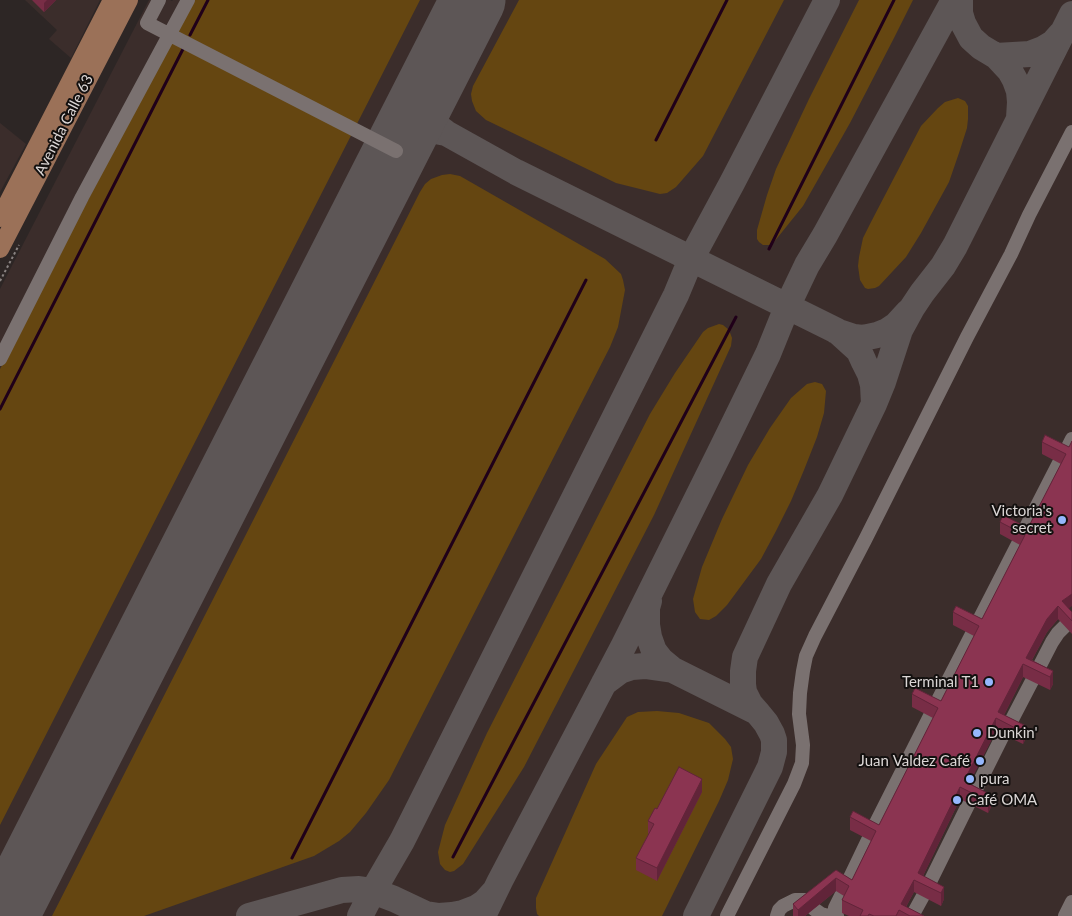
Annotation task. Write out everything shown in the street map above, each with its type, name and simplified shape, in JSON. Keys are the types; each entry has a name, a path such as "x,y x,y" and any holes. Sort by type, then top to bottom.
{"main road":[{"name":"Avenida Calle 63","path":"0,218 112,0"},
{"name":"Avenida Calle 63","path":"0,249 129,0"}],"lane":[{"path":"159,0 147,23 396,151"},
{"path":"0,359 82,197 188,0"},
{"path":"727,916 794,784 802,763 803,745 799,714 800,693 806,656 971,330 1012,254 1029,216 1072,132"},
{"path":"776,916 783,906 795,900 805,900 824,915 836,914 835,908 870,836 932,713 946,694 973,631 1072,438"},
{"path":"912,916 971,800 1005,726 1052,642 1069,622"},
{"path":"1065,916 1072,902"}],"shaded area":[{"path":"25,0 100,0 71,58 49,39 57,30"},
{"path":"149,0 1072,0 1072,916 0,916 0,289"},
{"path":"192,0 420,0 0,825 0,369"},
{"path":"519,0 784,0 703,156 676,187 667,193 660,194 616,183 486,120 476,111 471,94 473,86"},
{"path":"859,0 913,0 850,123 803,206 774,242 770,245 763,245 757,239 757,230 776,169"},
{"path":"958,98 965,101 968,106 968,119 967,128 949,182 906,257 879,286 865,288 860,280 858,266 863,238 921,126 945,102"},
{"path":"0,123 26,144 0,192"},
{"path":"450,174 460,176 605,259 621,274 625,290 618,327 610,347 389,780 350,832 314,856 144,916 52,916 420,192 431,179"},
{"path":"719,324 729,330 732,338 731,346 654,515 524,767 463,864 454,871 445,870 440,864 438,852 445,825 487,733 650,414 703,332"},
{"path":"815,382 822,384 826,391 824,413 817,437 791,501 761,559 727,605 709,620 700,619 695,612 693,599 702,567 722,519 748,465 791,398 807,384"},
{"path":"638,712 679,713 709,723 731,747 733,759 728,780 719,801 662,916 539,916 536,908 536,898 596,764 627,717"}],"building":[{"name":"Terminal T1","path":"1045,435 1069,447 1072,441 1072,594 1062,601 1072,612 1072,621 1058,606 1047,619 1026,658 1053,671 1050,677 1023,664 998,712 1026,726 1023,732 996,718 964,781 991,795 988,801 960,787 918,873 944,887 941,893 914,880 901,904 924,916 910,916 899,910 896,916 874,916 869,914 868,916 860,916 863,910 842,900 849,886 836,878 798,910 793,904 836,870 852,880 876,831 850,817 853,811 879,825 938,708 912,694 915,688 941,701 979,626 953,612 956,606 982,619 1025,535 1000,522 1003,515 1028,528 1066,454 1042,442"},
{"path":"679,767 702,779 657,868 636,858 654,824 648,821 655,808 657,809"}],"waterway":[{"path":"190,35 208,0"},
{"path":"656,140 727,0"},
{"path":"769,249 894,0"},
{"path":"0,409 183,49"},
{"path":"292,858 586,280"},
{"path":"453,857 736,317"}],"taxiway":[{"path":"465,16 476,0"},
{"path":"360,916 402,841 676,295 691,259 827,0"},
{"path":"483,916 624,645 768,354 807,265 954,0"},
{"path":"960,0 960,13 971,38 996,56 1010,71 1015,80 1019,91 1019,118"},
{"path":"757,712 750,704 744,692 743,671 745,657 779,584 830,495 874,404 900,330 912,308 943,266 955,246 1072,14"},
{"path":"996,56 1030,54 1053,43 1061,34"},
{"path":"431,84 428,92 434,121 446,133 516,172 837,331 859,351 870,374 873,385 874,404"},
{"path":"400,144 407,136 421,130 446,133"},
{"path":"836,331 863,338 877,335 896,325 908,312"},
{"path":"649,601 647,608 649,637 654,651 661,660 673,670 757,712 766,723 774,740 774,752 770,767 696,916"},
{"path":"604,683 620,671 632,667 645,666 673,670"},
{"path":"249,916 342,890 359,889 373,891 430,916"},
{"path":"426,914 439,916 463,913 485,902 494,892"}],"runway":[{"path":"6,916 473,0"}],"place":[{"name":"Victoria's secret","path":"1062,520"},
{"name":"Terminal T1","path":"989,682"},
{"name":"Dunkin'","path":"977,733"},
{"name":"Juan Valdez Café","path":"980,761"},
{"name":"pura","path":"970,779"},
{"name":"Café OMA","path":"957,800"}]}
